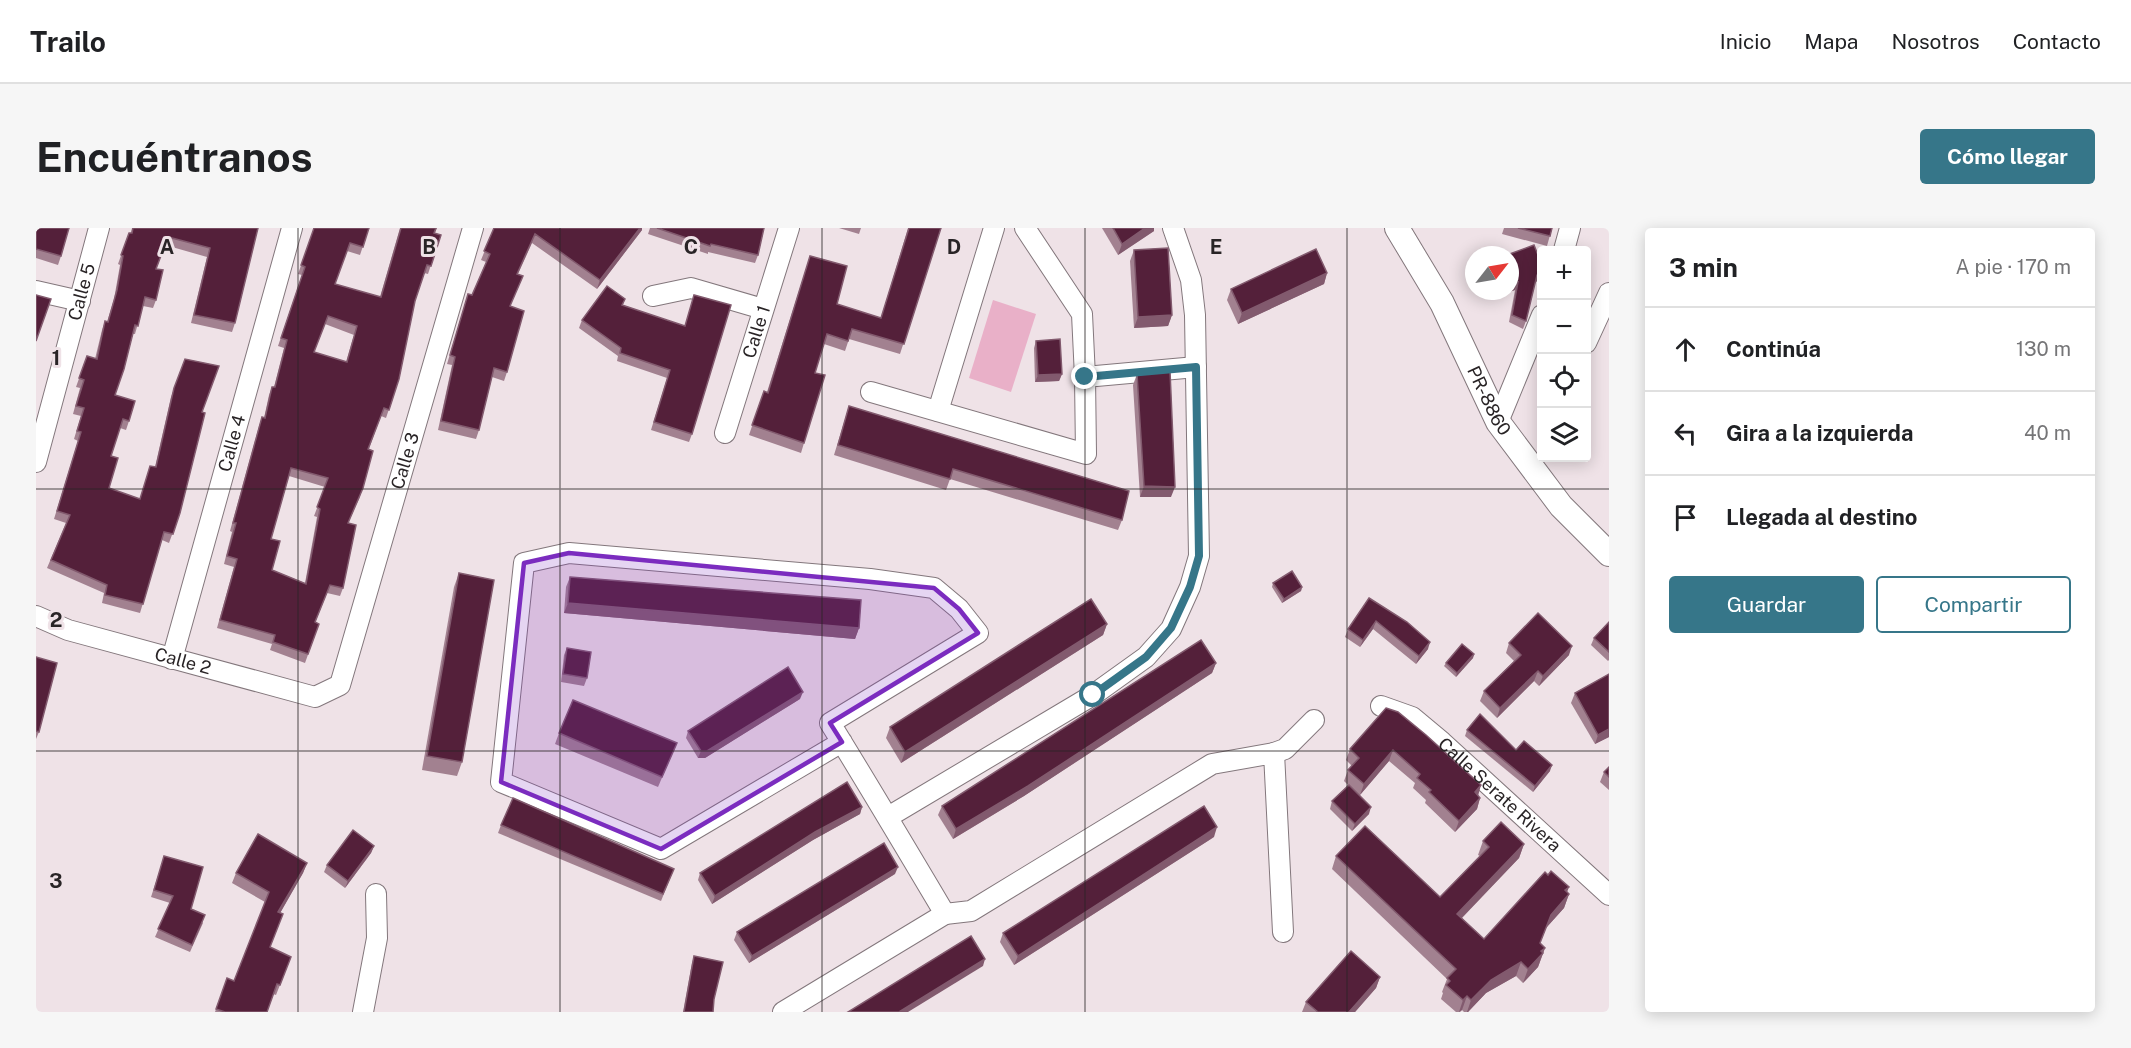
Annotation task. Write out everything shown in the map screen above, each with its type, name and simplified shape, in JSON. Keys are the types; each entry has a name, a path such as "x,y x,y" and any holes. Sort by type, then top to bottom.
{"street":[{"name":"Calle 5","path":"37,457 99,228"},
{"name":"Calle 4","path":"172,658 292,228"},
{"name":"Calle 3","path":"332,689 340,685 473,228"},
{"name":"Calle 1","path":"725,433 789,228"},
{"path":"938,411 994,228"},
{"path":"871,392 1086,454 1082,314 1025,228"},
{"path":"888,817 1093,695 1146,657 1171,628 1190,587 1199,556 1196,367 1191,280 1173,228"},
{"name":"PR-8860","path":"1398,228 1442,303 1498,422 1539,467 1561,506 1609,554"},
{"path":"1565,246 1570,228"},
{"path":"653,296 691,288 763,309"},
{"path":"36,291 80,302"},
{"path":"1591,334 1609,294"},
{"path":"1498,422 1537,327"},
{"path":"1085,377 1196,367"},
{"path":"842,742 661,849 501,782 524,563 569,553 870,579 933,588 959,609 978,633 830,723 842,742 888,817 945,914"},
{"name":"Calle 2","path":"36,616 68,630 315,698 332,689"},
{"name":"Calle Serate Rivera","path":"1382,706 1412,717 1442,742 1609,896"},
{"path":"783,1012 945,914 971,911 1212,764 1286,749 1314,720"},
{"path":"1274,753 1283,933"},
{"path":"363,1012 376,938 376,894"}],"highlighted area":[{"path":"569,553 934,588 959,609 978,633 830,723 842,742 661,849 501,782 524,563"}],"shaded area":[{"path":"993,300 1036,314 1011,392 969,378"}],"building":[{"path":"36,228 69,228 61,256 36,249"},
{"path":"133,228 258,228 235,323 194,315 210,248 168,237 156,269 163,270 156,300 145,297 138,326 135,325 115,395 135,401 129,421 123,419 111,456 118,458 109,488 140,499 150,466 156,467 174,388 185,359 219,366 202,412 205,413 180,513 173,534 164,532 143,604 105,595 107,585 51,560 70,515 57,511 81,432 77,431 84,408 76,406 84,380 79,378 87,356 97,359 105,321 108,322 117,290 123,256 121,255"},
{"path":"314,228 369,228 363,247 350,243 335,284 381,297 401,228 436,228 434,233 441,235 431,266 427,265 415,301 399,379 389,410 384,408 368,449 373,451 363,488 348,523 356,525 343,588 330,585 315,622 319,624 308,654 273,642 275,635 220,620 237,559 227,556 236,523 233,523 262,417 265,418 272,387 275,387 287,340 281,338 305,267 301,265","holes":["328,316 357,326 347,362 314,352","291,468 328,478 317,507 320,509 306,584 272,570 280,541 271,539"]},
{"path":"494,228 640,228 600,280 535,234 517,274 523,276 510,306 524,311 507,372 494,368 479,430 441,421 455,357 450,355 468,294 472,295 490,254 484,251"},
{"path":"657,228 764,228 758,255 711,244 710,246"},
{"path":"909,228 941,228 904,344 852,329 848,341 827,334 815,373 825,375 804,443 752,425 764,391 768,393 810,256 847,266 837,304 881,318"},
{"path":"1113,228 1145,228 1122,244"},
{"path":"1518,228 1552,228 1550,236"},
{"path":"1534,245 1537,252 1537,275 1526,321 1512,315 1515,300 1519,300 1519,251"},
{"path":"1168,248 1172,315 1138,317 1134,250"},
{"path":"1316,249 1327,273 1242,313 1231,289"},
{"path":"607,286 625,299 622,305 685,326 694,295 731,305 692,434 654,422 670,370 620,353 621,348 582,320"},
{"path":"36,295 51,299 36,341"},
{"path":"1060,339 1062,374 1038,375 1036,341"},
{"path":"1170,371 1175,487 1144,486 1137,374"},
{"path":"849,406 1129,491 1122,520 953,469 950,479 838,445"},
{"path":"1292,571 1302,587 1284,599 1273,583"},
{"path":"459,573 494,580 462,762 427,756"},
{"path":"570,577 861,600 859,628 568,603"},
{"path":"1369,598 1407,622 1430,642 1419,656 1376,621 1363,640 1348,629"},
{"path":"1091,599 1107,624 905,752 890,727"},
{"path":"1538,613 1572,646 1543,676 1538,671 1500,708 1484,691 1521,655 1509,643"},
{"path":"1609,622 1609,652 1594,638"},
{"path":"1201,640 1216,663 1028,786 956,829 942,806"},
{"path":"1462,644 1474,654 1457,673 1446,663"},
{"path":"567,648 591,652 587,678 563,674"},
{"path":"36,657 57,663 39,732 36,731"},
{"path":"788,667 803,692 707,751 701,751 688,731"},
{"path":"1609,674 1609,729 1598,735 1575,693"},
{"path":"573,700 677,743 662,777 559,733"},
{"path":"1386,708 1398,712 1481,785 1475,792 1480,798 1459,821 1417,778 1420,774 1393,750 1364,784 1348,770 1359,758 1350,749"},
{"path":"1480,714 1516,750 1524,741 1552,765 1535,786 1467,730"},
{"path":"1609,767 1609,777 1604,772"},
{"path":"847,782 862,807 815,832 715,896 700,873"},
{"path":"1349,785 1371,807 1355,824 1332,801"},
{"path":"513,798 674,869 663,894 501,825"},
{"path":"1204,806 1217,827 1018,956 1003,933"},
{"path":"1501,822 1524,844 1457,914 1484,939 1545,872 1548,875 1551,871 1569,887 1565,890 1569,894 1551,915 1540,943 1545,948 1541,951 1543,953 1528,969 1521,962 1491,980 1471,1000 1467,996 1463,1000 1446,985 1450,981 1447,978 1456,969 1336,856 1365,826 1440,897 1489,847 1483,841"},
{"path":"353,830 374,846 348,881 327,865"},
{"path":"258,834 307,863 278,912 283,914 270,947 291,957 280,985 277,984 267,1012 225,1012 216,1009 227,978 234,981 269,892 236,873"},
{"path":"884,843 898,867 752,956 737,932"},
{"path":"164,856 203,867 191,909 205,915 192,945 158,929 173,896 154,890"},
{"path":"971,936 985,959 899,1012 848,1012"},
{"path":"1351,951 1380,977 1349,1012 1318,1012 1306,1002"},
{"path":"694,956 723,962 713,1012 684,1012"}],"route":[{"path":"1085,377 1196,367 1199,556 1190,587 1171,628 1146,657 1093,695"}]}
